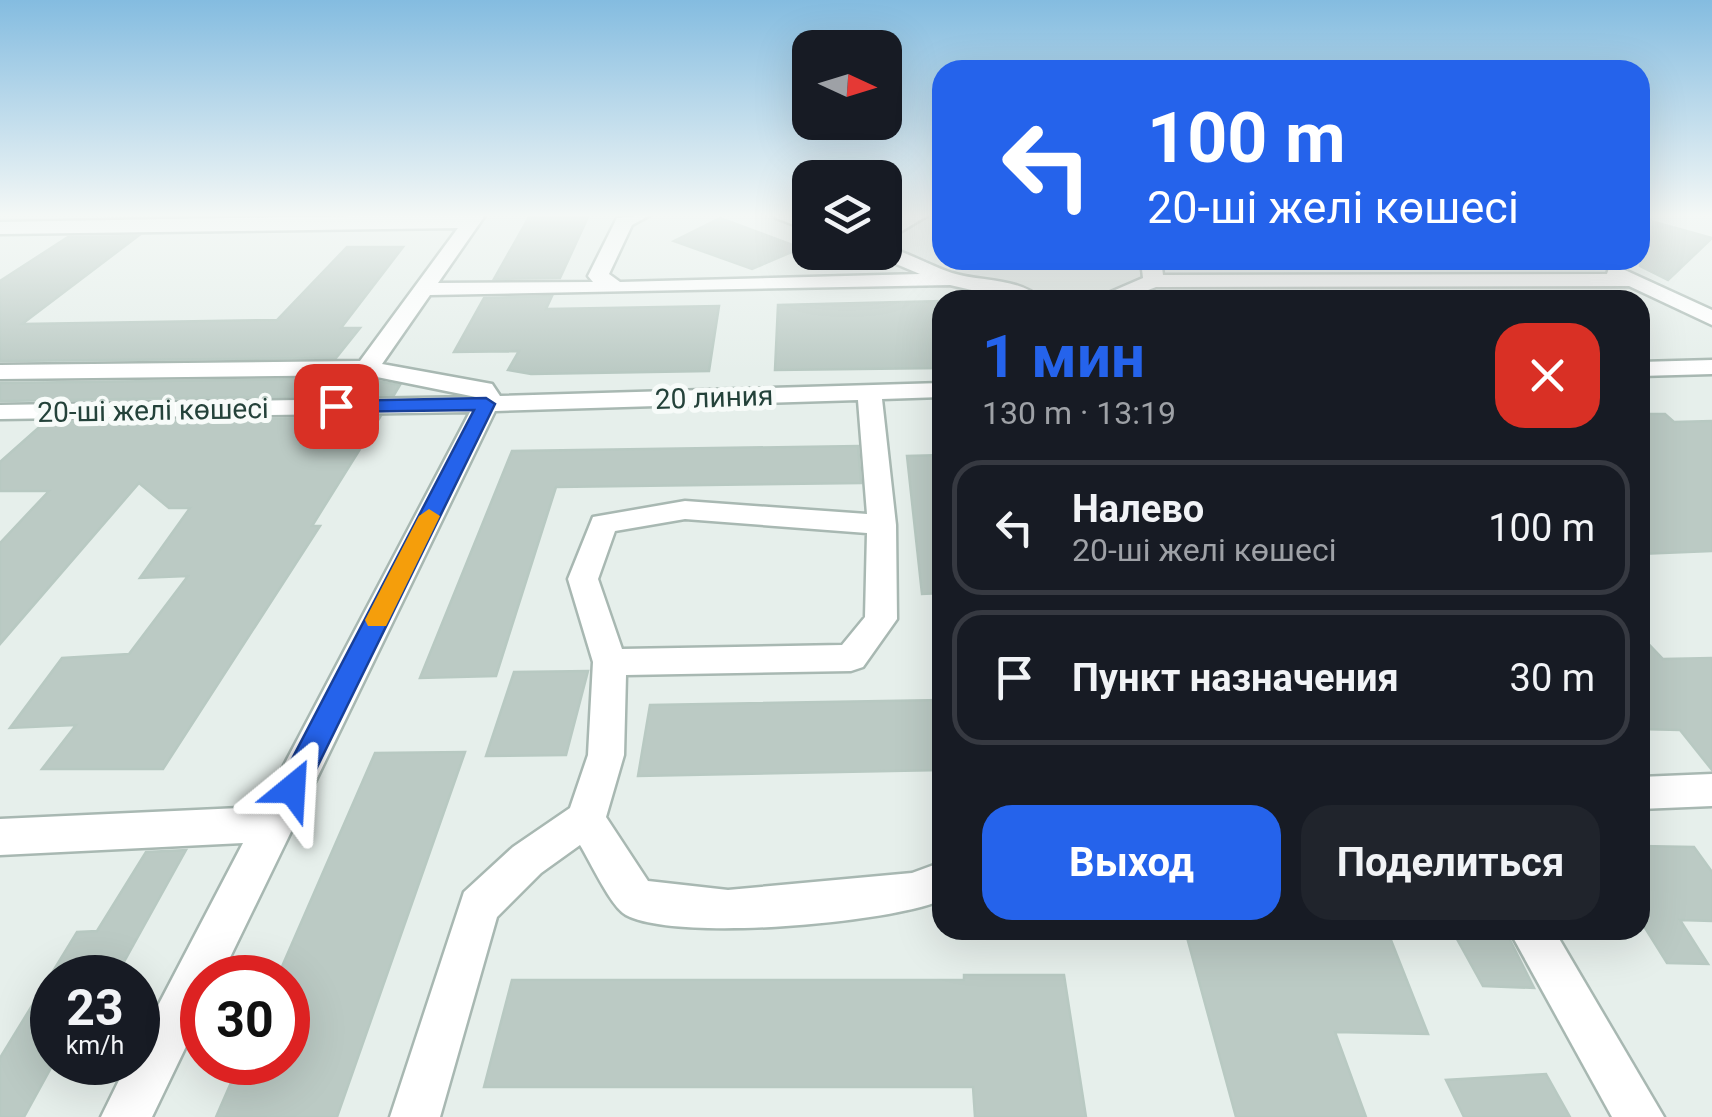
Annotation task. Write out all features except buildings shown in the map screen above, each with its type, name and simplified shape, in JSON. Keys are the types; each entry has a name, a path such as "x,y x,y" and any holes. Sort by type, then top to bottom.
{"street":[{"path":"367,368 439,266"},
{"path":"603,266 598,276 616,288"},
{"path":"1480,270 1513,281"},
{"path":"1612,270 1712,318"},
{"path":"423,289 616,288 947,271 1009,290"},
{"path":"1121,290 1152,271 1513,281 1633,280"},
{"path":"1650,369 1712,367"},
{"path":"0,372 367,368 488,394 126,1117"},
{"name":"20 линия","path":"486,404 932,390"},
{"path":"610,662 851,658 881,618 882,524 869,392"},
{"name":"20-ші желі көшесі","path":"0,412 486,404"},
{"path":"416,1117 479,906 527,860 586,819 606,756 610,662 583,579 603,524 686,510 882,524"},
{"path":"1650,793 1712,790"},
{"path":"586,819 636,899 728,910 912,892 932,885"},
{"path":"0,837 274,824"},
{"path":"1536,940 1639,1117"}],"slow traffic":[{"path":"377,620 429,516"}],"route":[{"path":"292,789 486,404 336,406"}]}
